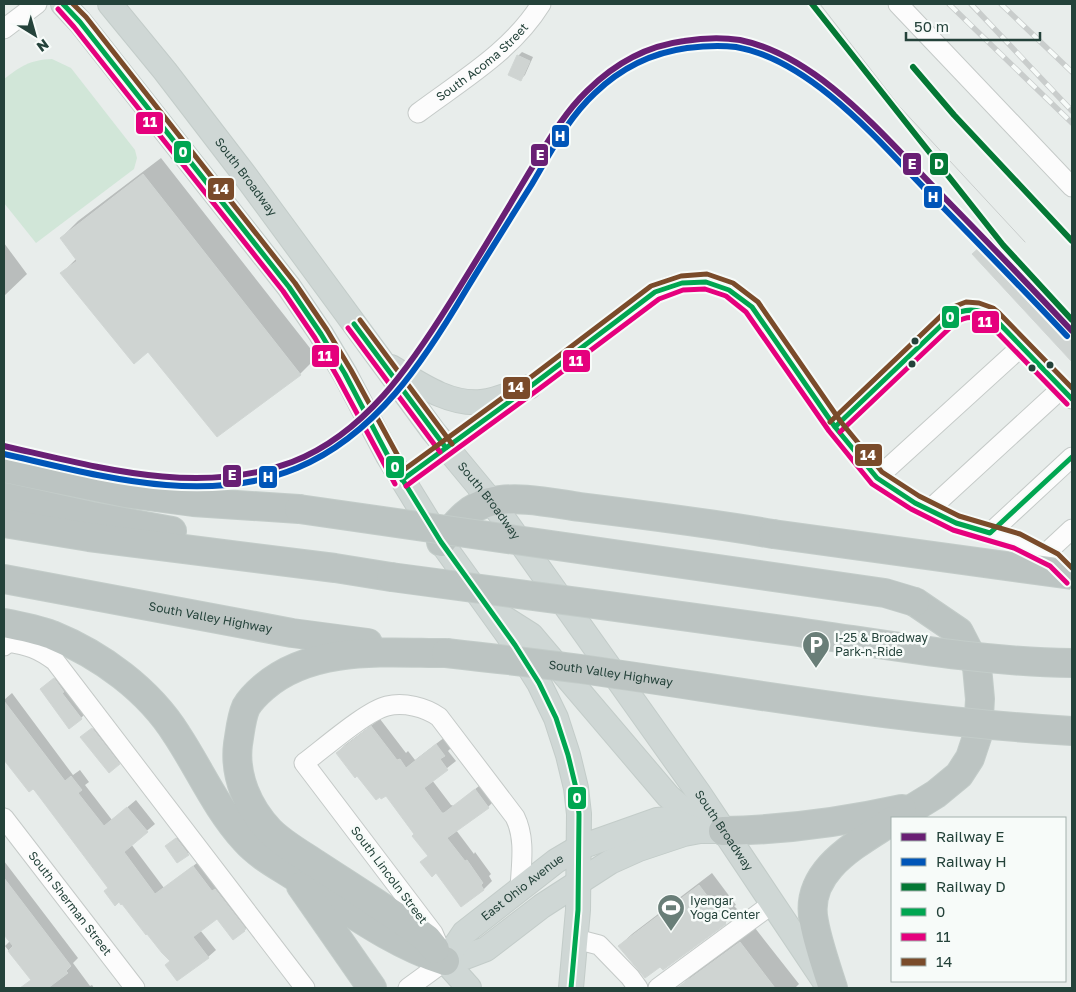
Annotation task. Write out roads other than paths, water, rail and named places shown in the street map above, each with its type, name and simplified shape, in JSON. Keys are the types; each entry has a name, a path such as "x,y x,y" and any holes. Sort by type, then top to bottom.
{"highway":[{"path":"4,468 126,493 194,502 299,509 875,592 915,602 959,632 977,667 980,699 978,734 970,758 950,784 906,812 765,830 711,831"},
{"path":"4,497 91,516 170,530 335,568"},
{"path":"441,542 460,519 474,507 491,501 528,499 1072,576"},
{"path":"4,523 90,537 335,568 920,650 1072,663"},
{"name":"South Valley Highway","path":"4,579 292,633 579,668 879,713 1072,731"},
{"path":"5,637 50,634 100,660 142,691 161,712 178,735 220,810 258,853 389,937 425,955 445,961"},
{"path":"445,961 427,939 411,927 290,847 271,832 257,816 245,795 241,781 238,751 240,729 246,708 273,679 313,661 337,656 377,653 446,653"},
{"path":"831,988 814,921 813,908 817,886 832,863 891,822"},
{"path":"293,875 372,988"}],"main road":[{"path":"63,4 80,22 289,287 331,350 402,480 441,542 534,675 556,718 576,788 579,814 579,882 571,988"},
{"name":"South Broadway","path":"110,4 165,71 244,174 446,448 491,501 698,792 711,831 772,904 831,988"},
{"path":"383,363 442,396 458,400 482,402 530,387"},
{"path":"486,606 531,635 668,796 694,815 711,831"},
{"name":"East Ohio Avenue","path":"445,961 464,932 556,861 578,848 657,820 668,819 711,831"},
{"name":"East Ohio Avenue","path":"445,961 465,957 486,949 542,906 610,862 668,839 711,831"},
{"name":"South Lincoln Street","path":"445,961 469,988"}],"street":[{"path":"4,29 37,4"},
{"name":"South Acoma Street","path":"418,113 514,40 541,4"},
{"path":"898,4 1072,187"},
{"path":"402,480 530,387 655,292 670,285 689,281 708,281 727,288 752,307 835,427 877,478 915,504 956,523 1017,541 1054,560 1072,576"},
{"path":"835,427 950,317 960,311 972,309 988,313 994,318 1067,393 929,510"},
{"path":"877,478 1022,346"},
{"path":"990,533 1072,457"},
{"path":"1044,555 1072,529"},
{"path":"5,637 27,645 55,661 305,988"},
{"name":"South Lincoln Street","path":"445,961 433,933 304,763 368,716 386,706 400,705 431,712 438,717 517,822 520,828 522,843 520,888"},
{"name":"South Sherman Street","path":"4,818 135,988"},
{"path":"658,988 772,904"},
{"path":"576,938 599,945 638,988"},
{"name":"East Ohio Avenue","path":"408,988 445,961"}],"tram line":[{"path":"820,4 899,106 1025,242"}],"railway":[{"path":"949,4 1072,123"},
{"path":"971,4 1072,111"},
{"path":"1001,4 1072,72"}],"rail line":[{"name":"D","path":"812,4 1003,245 1072,320"},
{"name":"E","path":"4,446 111,470 185,478 221,477 257,472 292,462 318,450 364,416 384,395 420,349 480,255 554,132 578,100 608,72 631,58 670,43 698,39 740,40 768,49 795,62 821,79 869,120 891,142 1072,331"},
{"name":"H","path":"4,454 113,478 150,484 188,486 225,485 262,479 297,468 325,454 351,436 374,416 415,369 450,317 560,136 585,103 615,76 637,63 674,50 693,47 736,47 763,55 790,68 841,104 886,148 1067,336"},
{"name":"D","path":"913,67 954,115 1072,241"}],"place":[{"name":"I-25 & Broadway Park-n-Ride","path":"816,669"},
{"name":"Iyengar Yoga Center","path":"671,932"}]}
